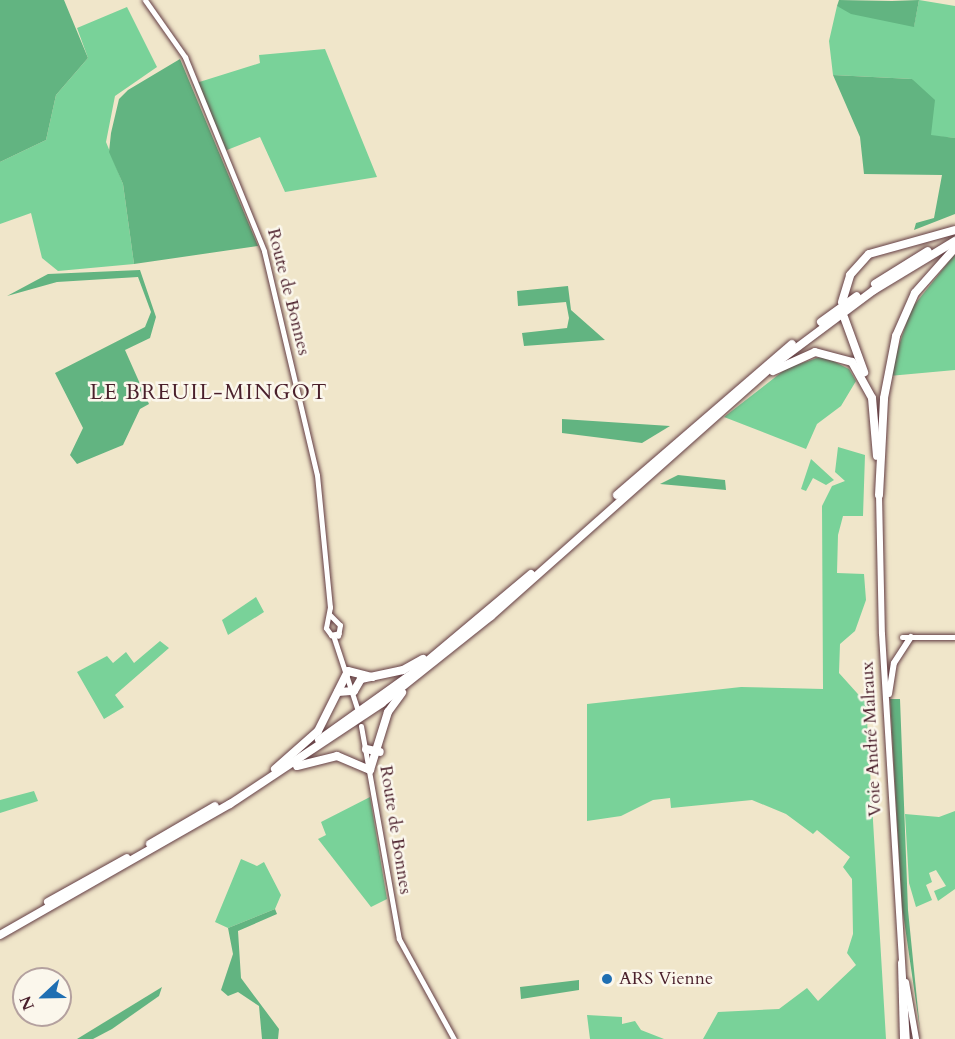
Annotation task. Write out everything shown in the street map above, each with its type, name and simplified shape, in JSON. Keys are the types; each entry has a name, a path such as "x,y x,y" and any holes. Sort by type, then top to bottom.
{"highway":[{"path":"842,302 850,275 869,254 955,230"},
{"path":"0,929 277,771 450,644 780,353 873,285 955,235"},
{"path":"277,771 318,757 357,760 370,770 380,752 392,704 426,670 718,411 842,313 955,241"},
{"path":"879,495 884,398 896,336 915,293 955,249"},
{"path":"844,317 875,401 877,466"},
{"path":"718,411 795,358 839,355 857,368 872,398 879,495"},
{"path":"338,692 354,691 358,681 403,670 450,644"},
{"path":"0,935 277,771 426,670"},
{"path":"277,771 318,731 348,671 372,677"},
{"path":"357,760 366,751 380,752"}],"main road":[{"name":"Voie André Malraux","path":"879,495 886,719 906,1039"},
{"path":"902,637 903,648"},
{"path":"886,719 891,674 903,648 911,637"},
{"path":"900,946 916,1039"}],"street":[{"name":"Route de Bonnes","path":"145,0 185,57 264,251 317,475 330,615 328,623"},
{"path":"330,615 336,621 336,636 354,691 357,708"},
{"path":"336,621 328,623 327,631 336,636"},
{"path":"902,637 955,635"},
{"name":"Route de Bonnes","path":"361,726 399,939 454,1039"},
{"path":"900,946 906,1039"}],"green space":[{"path":"0,0 64,0 88,58 56,95 46,140 0,162"},
{"path":"839,0 919,0 914,27 851,14 837,6"},
{"path":"919,0 955,6 955,138 931,136 912,79 833,75 829,41 837,6 914,26"},
{"path":"127,7 157,67 115,96 106,142 123,184 134,264 58,271 42,258 31,213 0,224 0,162 46,140 56,95 88,58 77,28"},
{"path":"325,49 377,177 285,192 260,137 222,152 193,84 260,63 259,55"},
{"path":"180,59 258,246 134,264 123,184 109,152 111,133 119,99 128,90"},
{"path":"833,75 912,79 935,100 931,135 955,138 955,214 914,230 916,223 934,218 942,175 864,174 860,137"},
{"path":"955,254 955,370 889,376 911,309"},
{"path":"140,270 156,317 150,338 125,350 149,404 140,409 123,445 77,464 70,455 83,428 55,373 145,327 151,312 138,277 57,282 7,296 48,274"},
{"path":"568,286 571,310 605,340 524,346 522,333 567,328 569,318 566,302 518,306 517,291"},
{"path":"823,356 849,369 856,381 841,406 817,424 806,449 724,417 787,368"},
{"path":"562,419 670,426 642,443 562,433"},
{"path":"838,447 865,455 863,516 843,516 838,535 837,573 864,574 866,600 855,631 840,644 839,673 866,703 886,1039 703,1039 718,1012 779,1009 807,988 818,1001 856,965 847,953 853,934 852,879 843,867 850,857 817,830 813,834 786,814 752,800 671,808 670,798 653,800 621,816 587,821 587,704 741,687 823,689 822,506 832,486 845,481 835,472"},
{"path":"811,459 834,480 826,485 813,478 806,491 801,489"},
{"path":"678,475 725,480 726,490 660,484"},
{"path":"256,597 264,612 228,635 222,620"},
{"path":"160,641 169,648 115,695 124,707 104,719 77,672 107,656 113,663 126,652 134,663"},
{"path":"890,699 900,699 908,910 920,1030 902,906"},
{"path":"34,791 38,801 0,813 0,800"},
{"path":"370,797 387,899 371,907 318,839 326,835 321,822"},
{"path":"955,811 955,889 938,901 934,891 946,886 936,870 929,873 932,882 926,885 932,900 916,907 909,883 905,814 939,817"},
{"path":"241,859 257,866 264,862 281,895 275,909 228,928 215,922"},
{"path":"275,909 277,914 238,931 241,978 279,1029 278,1039 262,1039 259,1006 238,992 228,996 221,990 233,954 228,928"},
{"path":"579,980 579,990 521,999 520,987"},
{"path":"162,987 159,996 112,1029 93,1039 77,1039"},
{"path":"587,1015 622,1017 622,1024 635,1021 641,1030 664,1039 590,1039"}],"place":[{"name":"ARS Vienne","path":"607,979"}],"district":[{"name":"LE BREUIL-MINGOT","path":"209,393"}]}
